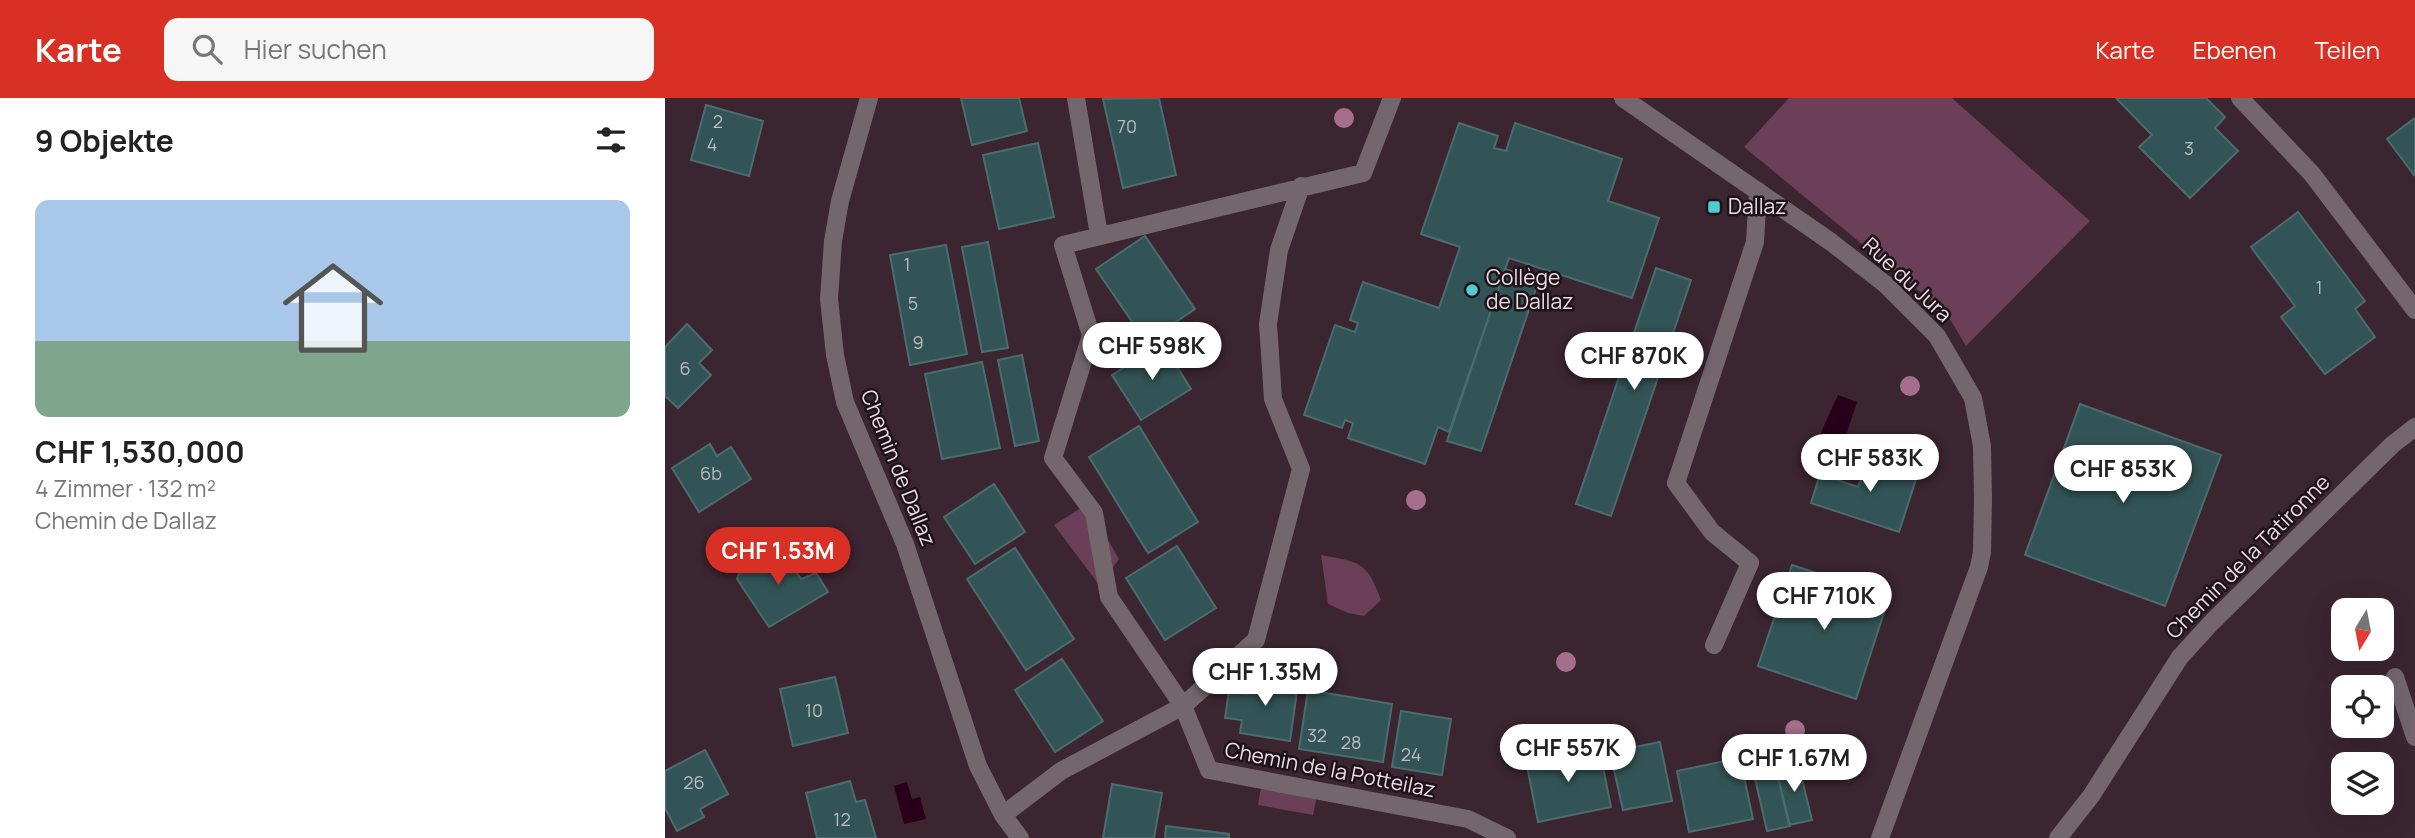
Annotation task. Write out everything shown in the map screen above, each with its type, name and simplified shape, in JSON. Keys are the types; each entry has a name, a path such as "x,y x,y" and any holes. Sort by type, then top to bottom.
{"street":[{"name":"Chemin de Dallaz","path":"869,98 840,201 833,241 829,299 835,355 845,402 905,544 978,766 1003,815 1020,838"},
{"path":"1076,98 1099,235"},
{"name":"Chemin de la Potteilaz","path":"1392,98 1363,173 1063,245 1091,335 1053,458 1094,513 1109,597 1184,706 1209,770 1468,819 1507,838"},
{"name":"Rue du Jura","path":"1623,98 1831,242 1885,284 1937,336 1973,398 1982,446 1983,499 1979,567 1880,838"},
{"path":"2240,98 2312,174 2415,310"},
{"path":"1003,815 1061,771 1184,706 1257,640 1301,469 1273,398 1268,324 1279,250 1301,186"},
{"path":"1714,645 1750,563 1713,532 1676,484 1755,242 1758,191"},
{"name":"Chemin de la Tatironne","path":"2058,838 2091,796 2180,657 2212,622 2392,445 2415,427"},
{"path":"2395,677 2415,737"}],"shaded area":[{"path":"1789,98 1952,98 2090,221 1966,346 1947,314 1744,147"},
{"path":"1838,395 1857,402 1841,451 1818,445"},
{"path":"1087,504 1119,559 1100,586 1054,525"},
{"path":"1321,555 1360,565 1371,578 1381,600 1364,616 1348,613 1328,604"},
{"path":"1262,780 1318,790 1313,815 1258,805"},
{"path":"907,782 912,799 920,797 926,819 904,824 894,786"}],"building":[{"path":"961,98 1019,98 1027,131 972,145"},
{"path":"1159,98 1176,175 1123,188 1103,99"},
{"path":"2116,98 2206,98 2225,117 2215,128 2238,151 2190,198 2139,147 2152,135"},
{"path":"706,105 763,121 749,176 691,160"},
{"path":"2415,118 2415,174 2414,175 2387,139"},
{"name":"Collège de Dallaz","path":"1459,123 1498,136 1494,148 1506,151 1515,123 1622,159 1608,201 1659,218 1632,298 1509,258 1449,432 1438,427 1425,464 1348,438 1353,423 1345,420 1342,428 1304,415 1335,325 1355,332 1358,323 1350,320 1363,282 1439,308 1460,247 1421,234"},
{"path":"1038,143 1054,217 999,229 983,155"},
{"path":"2298,212 2365,301 2355,309 2375,337 2325,374 2281,317 2295,306 2251,247"},
{"path":"1145,236 1195,309 1146,342 1096,269"},
{"path":"988,242 1008,348 982,352 962,247"},
{"path":"946,245 967,354 910,365 890,255"},
{"path":"1656,268 1691,280 1611,516 1576,504"},
{"path":"1505,269 1539,280 1481,451 1447,441"},
{"path":"687,324 712,350 699,363 711,375 678,408 665,396 665,347"},
{"path":"1162,343 1191,389 1141,420 1112,375"},
{"path":"1022,355 1039,441 1015,446 998,360"},
{"path":"982,362 1000,448 942,459 925,374"},
{"path":"2080,404 2221,455 2165,606 2025,555"},
{"path":"1139,426 1198,522 1148,553 1089,457"},
{"path":"710,444 717,456 731,447 751,479 699,512 672,468"},
{"path":"1869,456 1918,473 1899,532 1811,503 1820,474 1858,487"},
{"path":"994,484 1025,532 975,564 944,517"},
{"path":"1177,546 1216,608 1165,640 1126,578"},
{"path":"1015,548 1074,639 1026,670 967,579"},
{"path":"748,552 762,564 782,552 801,579 816,573 828,592 769,627 737,579"},
{"path":"1792,565 1889,597 1856,699 1758,666"},
{"path":"1062,659 1103,721 1055,752 1015,690"},
{"path":"1250,676 1298,684 1290,741 1240,733 1242,720 1225,718 1229,691 1247,694"},
{"path":"835,677 848,733 793,746 780,689"},
{"path":"1308,690 1392,704 1383,762 1299,749"},
{"path":"1401,711 1451,719 1442,775 1392,767"},
{"path":"1660,742 1672,801 1623,810 1610,752"},
{"path":"1599,747 1611,807 1538,822 1526,761"},
{"path":"705,750 728,794 700,809 704,817 677,831 665,808 665,771"},
{"path":"1740,758 1753,819 1689,832 1677,771"},
{"path":"1798,763 1812,820 1789,825 1776,768"},
{"path":"1776,769 1790,826 1767,831 1754,774"},
{"path":"850,781 856,802 865,800 876,838 817,838 806,793"},
{"path":"1112,784 1162,793 1154,838 1103,838"},
{"path":"1166,826 1229,834 1229,838 1165,838"}],"place":[{"name":"Dallaz","path":"1714,207"},
{"name":"Collège de Dallaz","path":"1472,290"}]}
